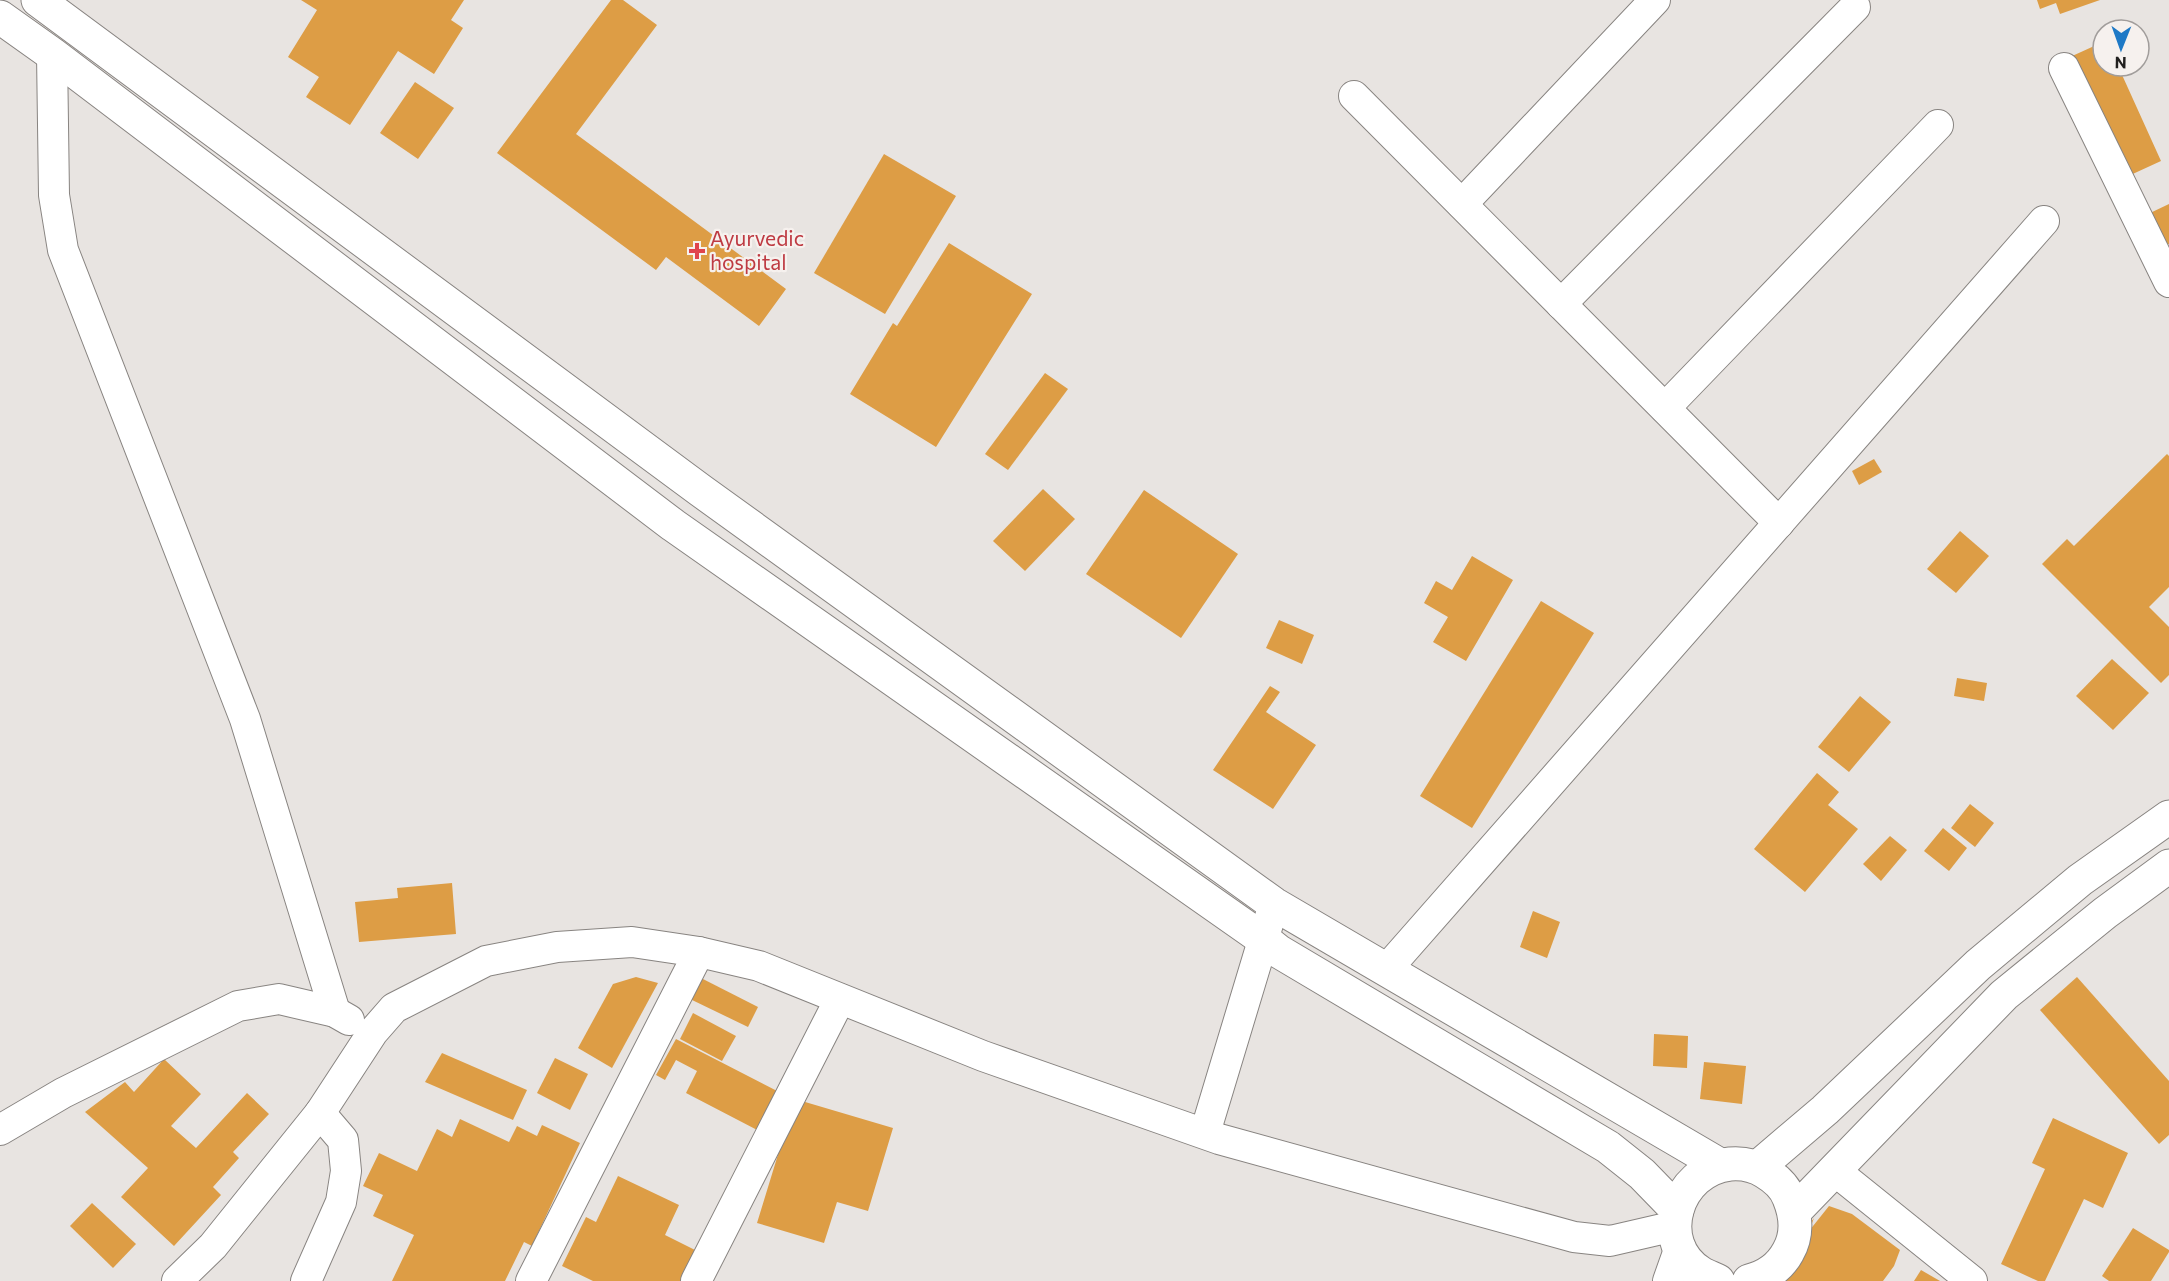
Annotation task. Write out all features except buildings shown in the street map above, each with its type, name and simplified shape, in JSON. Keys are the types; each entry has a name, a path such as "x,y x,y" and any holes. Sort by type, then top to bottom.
{"main road":[{"path":"38,0 700,490 1274,904 1720,1165"},
{"path":"0,16 673,525 1278,951 1608,1147 1642,1174 1677,1228"},
{"path":"1758,1167 1817,1117 1978,965 2080,880 2169,818"},
{"path":"1795,1212 2004,995 2105,913 2169,866"},
{"path":"1718,1281 1700,1272 1685,1258 1677,1228 1678,1202 1688,1185 1702,1172 1720,1165 1740,1163 1758,1167 1774,1178 1787,1192 1795,1212 1795,1232 1789,1251 1776,1268 1755,1280"}],"street":[{"path":"1462,204 1655,0"},
{"path":"1561,304 1855,7"},
{"path":"52,54 54,195 63,250 245,719 334,1012"},
{"path":"2064,68 2169,282"},
{"path":"1354,96 1779,523"},
{"path":"1665,408 1938,125"},
{"path":"1386,970 2044,221"},
{"path":"1205,1134 1274,904"},
{"path":"177,1281 213,1246 320,1113 373,1032 394,1008 486,961 557,947 632,942 699,952 759,966 983,1056 1205,1134 1574,1237 1610,1241 1677,1228 1668,1281"},
{"path":"531,1281 699,952"},
{"path":"0,1130 63,1093 238,1006 279,999 334,1012 373,1032"},
{"path":"696,1281 840,999"},
{"path":"306,1281 341,1202 346,1171 343,1140 320,1113"},
{"path":"1834,1170 1972,1281"}],"place":[{"name":"Ayurvedic hospital","path":"697,251"}]}
